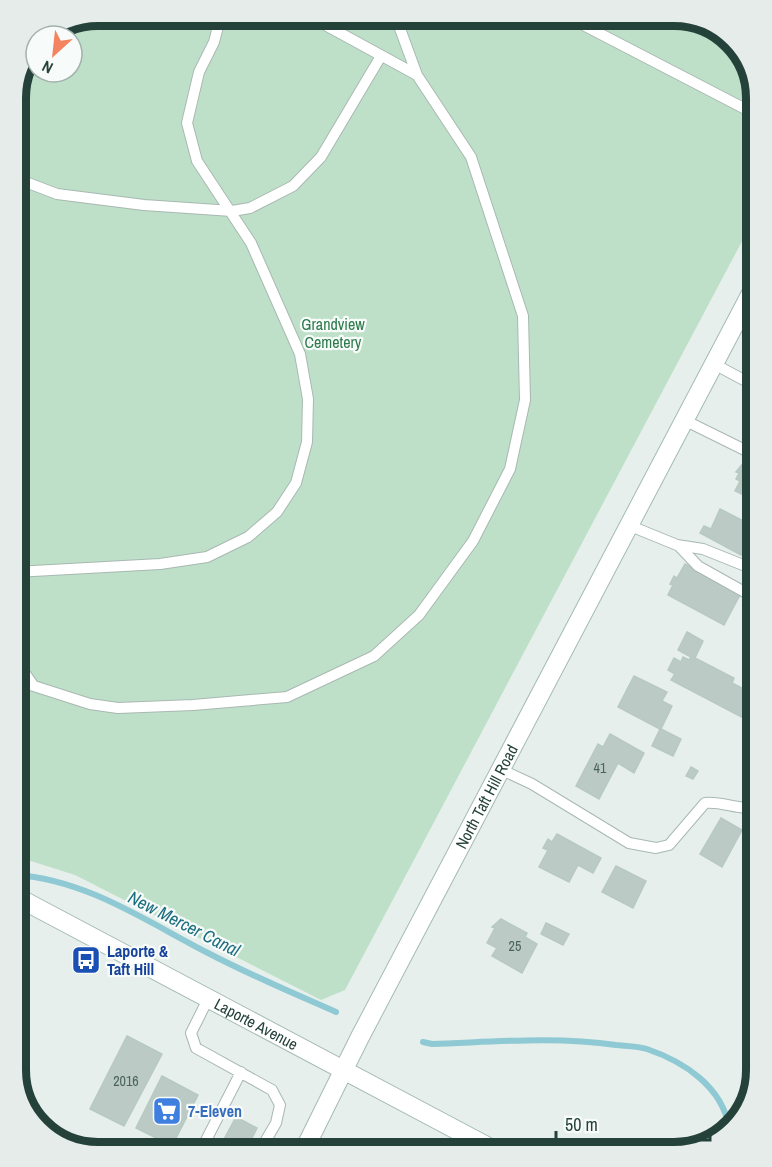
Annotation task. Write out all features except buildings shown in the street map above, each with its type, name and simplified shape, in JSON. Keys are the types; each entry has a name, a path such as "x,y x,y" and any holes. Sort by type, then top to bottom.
{"main road":[{"name":"North Taft Hill Road","path":"308,1141 628,525 746,303"},
{"name":"Laporte Avenue","path":"26,902 479,1142"}],"lane":[{"path":"26,571 160,564 207,557 248,537 277,512 296,483 307,442 308,410 300,354 251,243 197,161 187,123 199,72 214,42 218,26"},
{"path":"327,26 417,75"},
{"path":"26,683 90,704 118,708 193,705 287,697 374,657 419,615 473,541 510,469 525,400 523,316 471,157 417,75 399,26"},
{"path":"585,26 746,109"},
{"path":"26,182 57,194 144,205 232,212 250,208 293,186 321,157 381,56"},
{"path":"714,364 746,381"},
{"path":"684,420 746,451"},
{"path":"628,525 677,545 703,549 746,565"},
{"path":"677,545 698,566 746,592"},
{"path":"26,675 33,685"},
{"path":"502,770 532,784 629,843 656,848 669,845 705,803 715,802 746,809"},
{"path":"208,999 190,1033 196,1048 272,1090 280,1105 276,1123 265,1141"},
{"path":"206,1141 241,1072"}],"green space":[{"name":"Grandview Cemetery","path":"98,26 679,26 702,31 718,40 732,54 744,79 746,88 746,234 345,990 321,1000 75,875 26,859 27,84 84,84 84,27"}],"waterway":[{"name":"New Mercer Canal","path":"26,876 66,884 90,893 138,915 240,969 336,1012"},
{"name":"New Mercer Canal","path":"423,1042 432,1044 524,1040 570,1041 643,1048 675,1061 700,1078 719,1100 727,1118"}],"place":[{"name":"Laporte & Taft Hill","path":"86,960"},
{"name":"7-Eleven","path":"167,1111"}]}
